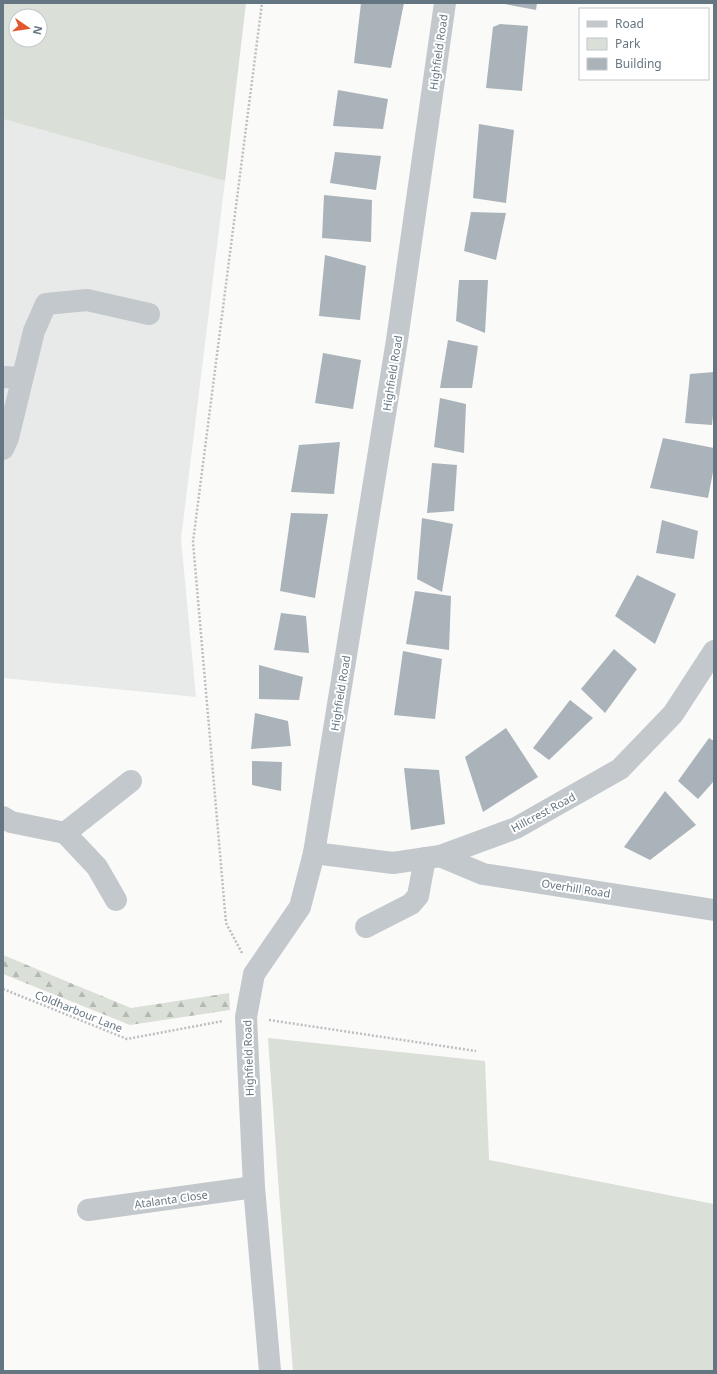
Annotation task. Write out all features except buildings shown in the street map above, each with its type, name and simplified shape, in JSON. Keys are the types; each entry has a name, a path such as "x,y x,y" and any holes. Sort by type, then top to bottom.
{"street":[{"name":"Highfield Road","path":"270,1371 254,1188 246,1017 254,974 300,907 314,854 397,340 445,3"},
{"path":"3,449 8,438 13,378 46,304 87,300 149,314"},
{"name":"Hillcrest Road","path":"314,854 393,863 432,857 516,828 620,769 673,714 714,651"},
{"path":"66,834 131,780"},
{"path":"3,817 11,822 66,834 97,867 116,900"},
{"path":"366,928 411,904 418,896 432,857"},
{"name":"Overhill Road","path":"432,857 484,874 714,910"},
{"name":"Atalanta Close","path":"88,1210 254,1188"}],"path":[{"path":"254,974 226,923 193,542 262,3"},
{"name":"Coldharbour Lane","path":"3,989 127,1039 246,1017 476,1051"}],"shaded area":[{"path":"3,119 225,181 181,539 196,697 3,678"}],"green space":[{"path":"3,3 246,3 225,181 3,119"},
{"path":"3,955 131,1008 229,993 230,1010 130,1025 3,974"},
{"path":"268,1038 485,1061 489,1160 714,1204 714,1371 293,1371"}]}
